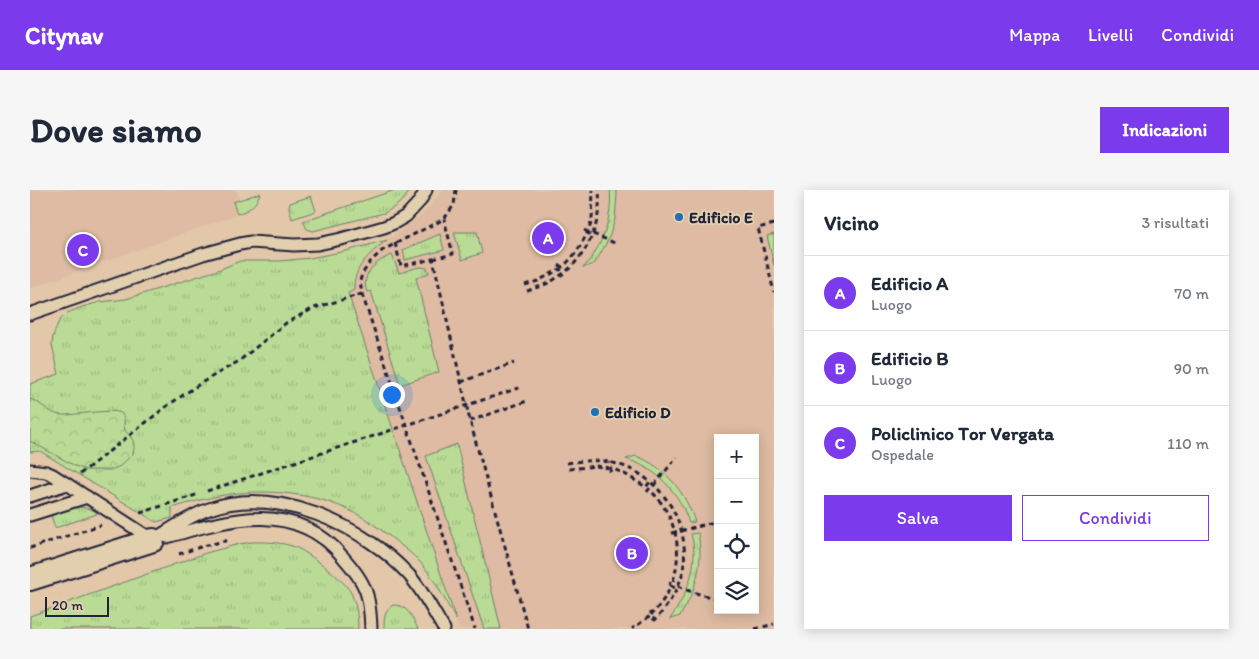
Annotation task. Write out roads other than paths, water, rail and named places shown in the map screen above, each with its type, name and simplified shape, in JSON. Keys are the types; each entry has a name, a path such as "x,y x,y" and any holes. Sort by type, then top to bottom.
{"street":[{"path":"30,579 153,540"}],"lane":[{"path":"30,314 202,254 240,244 261,242 294,245 318,244 384,227 406,216 420,201 426,190"},
{"path":"30,470 53,475 153,540 208,525 240,519 267,518 286,520 316,532 336,548 361,580 369,600 371,629"},
{"path":"30,496 68,485"},
{"path":"30,515 87,497"},
{"path":"153,540 192,517 210,509 223,506 266,503 309,512 347,528 374,544 392,558 419,587 444,629"}],"place":[{"name":"Edificio E","path":"679,217"},
{"name":"Edificio A","path":"548,238"},
{"name":"Policlinico Tor Vergata","path":"83,250"},
{"name":"Edificio D","path":"595,412"},
{"name":"Edificio B","path":"632,553"}]}
